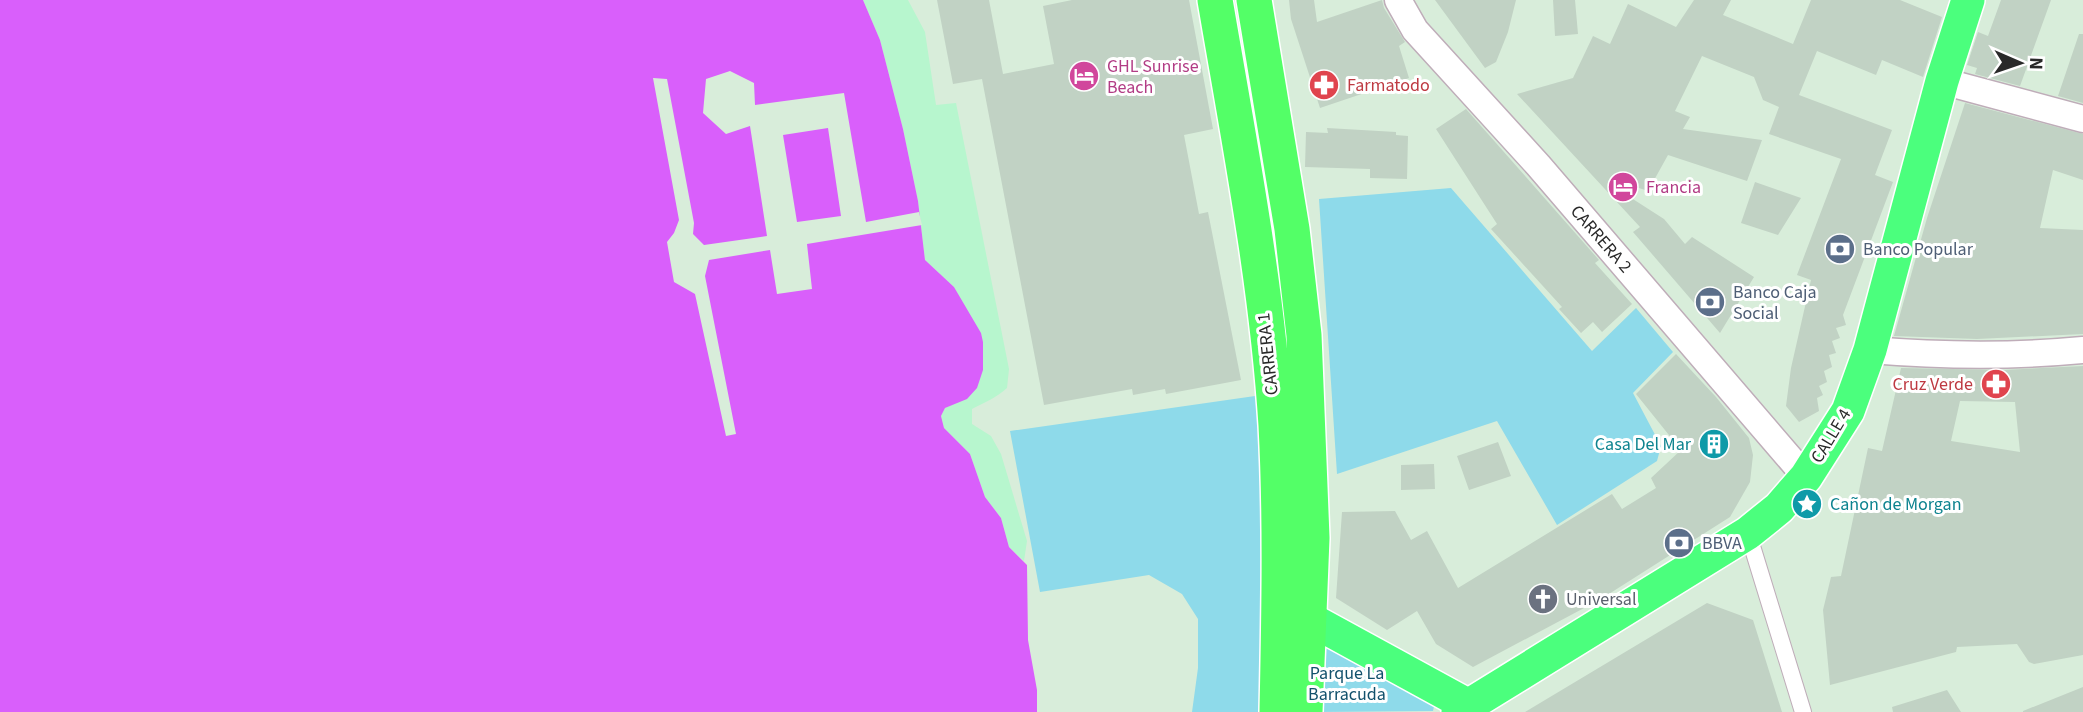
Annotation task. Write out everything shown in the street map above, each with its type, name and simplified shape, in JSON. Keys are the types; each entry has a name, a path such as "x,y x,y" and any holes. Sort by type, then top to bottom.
{"highway":[{"name":"CARRERA 1","path":"1215,0 1255,242 1268,342 1279,507 1305,712"},
{"name":"CARRERA 1","path":"1254,0 1292,229 1304,335 1312,538 1293,617 1277,712"}],"main road":[{"name":"CALLE 4","path":"1293,617 1466,710 1748,533 1779,508 1806,477 1849,411 1870,350 1942,81 1968,0"}],"street":[{"name":"CARRERA 2","path":"1398,0 1415,30 1538,165 1806,477"},
{"path":"1942,81 2083,119"},
{"path":"1870,350 1949,356 2028,355 2083,350"},
{"path":"1748,533 1804,712"}],"green space":[{"path":"1451,188 1592,351 1636,308 1673,352 1633,393 1661,446 1657,461 1557,525 1497,421 1337,474 1319,199"},
{"path":"1262,395 1266,712 1192,712 1198,668 1198,619 1182,594 1149,575 1040,592 1010,431"},
{"name":"Parque La Barracuda","path":"1331,646 1435,702 1433,711 1317,712 1325,648"}],"sand":[{"path":"863,0 908,0 925,32 936,105 956,103 1009,369 1007,388 972,409 972,424 991,436 1001,454 1027,541 1024,561 1009,547 1001,518 985,497 970,454 944,428 941,416 945,408 955,403 983,370 983,342 954,287 925,260 918,201 903,129 880,40"}],"shaded area":[{"path":"0,0 863,0 880,40 903,129 918,201 925,260 954,287 981,333 983,370 977,388 967,399 945,408 941,416 944,428 970,454 985,497 1001,518 1009,547 1027,565 1028,640 1037,690 1037,712 0,712"}],"pier":[{"path":"730,71 754,83 755,105 844,93 866,222 919,212 922,225 807,244 812,289 777,294 770,250 709,260 705,276 736,434 726,436 695,294 674,282 667,242 679,220 653,78 667,79 694,223 693,234 704,245 767,236 750,126 726,134 703,113 706,79","holes":["828,128 841,216 797,222 783,135"]}],"building":[{"path":"937,0 989,0 1003,74 1054,64 1043,6 1072,0 1189,0 1213,129 1184,135 1199,214 1208,212 1241,380 1166,394 1165,389 1133,395 1132,389 1044,405 982,79 953,84"},
{"path":"1289,0 1314,0 1317,22 1382,0 1405,42 1399,46 1409,78 1320,108 1291,19"},
{"path":"1435,0 1516,0 1508,32 1496,62 1485,68"},
{"path":"1553,0 1575,0 1578,34 1555,36"},
{"path":"1694,0 1731,0 1723,15 1793,44 1811,0 1900,0 1942,17 1923,77 1882,60 1876,75 1817,51 1799,95 1892,130 1875,175 1893,182 1843,315 1846,325 1836,328 1840,338 1832,341 1836,353 1829,355 1832,367 1824,371 1827,382 1819,386 1823,395 1817,398 1819,411 1799,422 1786,406 1791,368 1811,280 1797,275 1841,159 1769,134 1779,107 1763,100 1754,77 1702,56 1675,111 1690,117 1683,129 1762,140 1747,181 1668,155 1648,191 1612,179 1608,189 1611,185 1664,219 1685,244 1692,237 1754,277 1720,333 1633,232 1640,227 1517,94 1573,78 1593,36 1610,44 1628,4 1676,27"},
{"path":"2001,0 2051,0 2020,86 1975,74 1977,68 1967,65 1978,32 1988,36"},
{"path":"2079,34 2083,34 2083,103 2058,96"},
{"path":"1965,103 2083,134 2083,180 2053,170 2040,228 2083,230 2083,334 1977,339 1894,336 1927,218"},
{"path":"1466,109 1599,260 1595,263 1632,304 1602,332 1593,322 1581,333 1559,309 1562,307 1491,229 1497,224 1436,129"},
{"path":"1327,128 1396,132 1396,135 1408,136 1407,179 1370,178 1370,169 1305,167 1306,132 1328,133"},
{"path":"1755,182 1801,198 1778,235 1741,223"},
{"path":"1676,354 1749,438 1753,455 1750,482 1730,517 1601,599 1473,667 1436,644 1417,611 1387,630 1336,598 1342,512 1395,511 1411,540 1427,531 1458,588 1612,494 1622,509 1656,488 1651,478 1681,450 1636,394"},
{"path":"2083,366 2083,655 2034,664 2029,662 2017,644 1957,647 1956,652 1830,685 1823,610 1831,577 1841,576 1868,448 1882,451 1901,368 2003,370","holes":["1960,401 2015,402 2020,452 1951,441"]},
{"path":"1498,442 1511,476 1469,490 1457,456"},
{"path":"1434,464 1435,489 1401,490 1401,465"},
{"path":"1707,603 1753,620 1782,712 1525,712"},
{"path":"2083,687 2083,712 2023,712 2023,711"},
{"path":"1947,690 1961,712 1893,712 1892,707"}],"place":[{"name":"GHL Sunrise Beach","path":"1084,76"},
{"name":"Farmatodo","path":"1324,85"},
{"name":"Francia","path":"1623,187"},
{"name":"Banco Popular","path":"1840,249"},
{"name":"Banco Caja Social","path":"1710,302"},
{"name":"Cruz Verde","path":"1996,384"},
{"name":"Casa Del Mar","path":"1714,444"},
{"name":"Cañon de Morgan","path":"1807,504"},
{"name":"BBVA","path":"1679,543"},
{"name":"Universal","path":"1543,599"}]}
